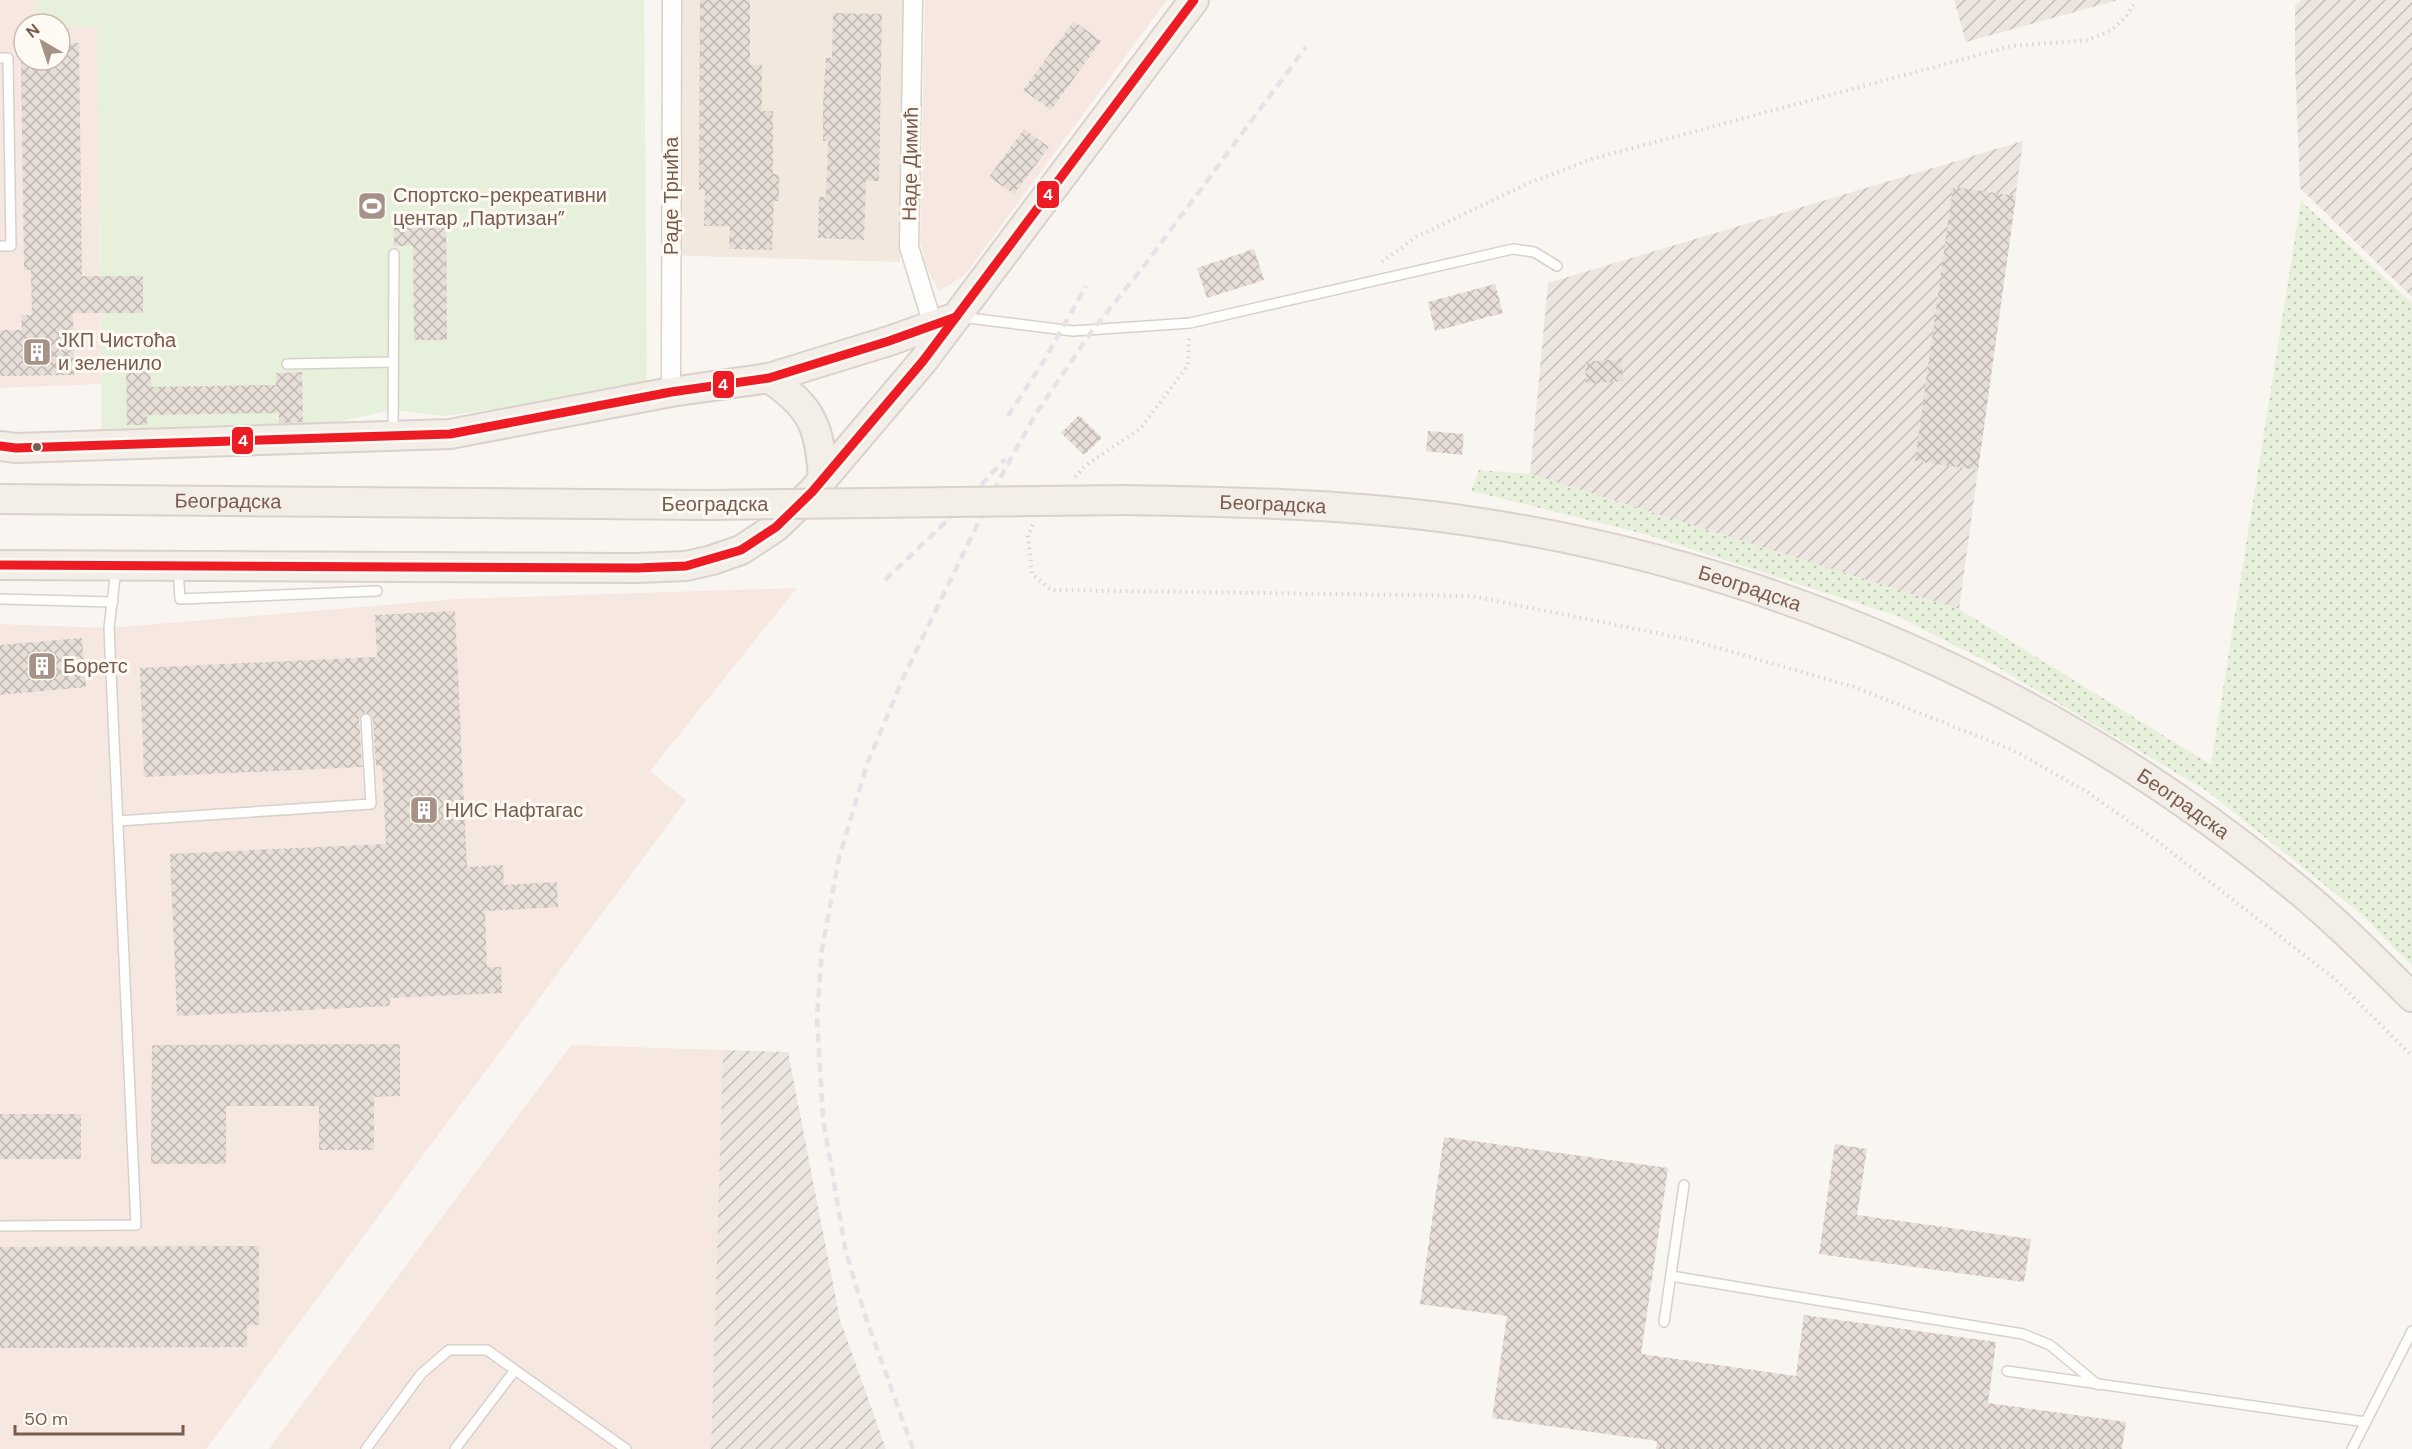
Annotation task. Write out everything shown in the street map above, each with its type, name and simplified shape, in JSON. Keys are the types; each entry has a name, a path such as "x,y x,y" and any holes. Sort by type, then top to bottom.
{"main road":[{"path":"0,565 637,568 686,566 741,550 776,527 823,480 922,362 944,321 1194,0"},
{"path":"0,446 16,448 450,434 671,392 769,378 889,341 944,321"},
{"path":"769,378 791,393 806,409 815,427 821,450 823,480"},
{"name":"Београдска","path":"0,499 707,505 1126,500 1270,502 1346,506 1454,519 1535,532 1597,545 1696,571 1781,598 1846,622 1949,667 2020,703 2073,732 2158,786 2241,844 2358,944 2412,997"}],"street":[{"name":"Раде Трнића","path":"671,392 672,0"},
{"name":"Наде Димић","path":"913,0 909,247 944,321"}],"lane":[{"path":"0,58 8,58 11,246 0,246"},
{"path":"944,321 1073,331 1190,323 1513,249 1534,252 1557,266"},
{"path":"393,436 394,254"},
{"path":"287,364 393,362"},
{"path":"0,1226 136,1225 109,628 117,567"},
{"path":"178,567 180,599 377,591"},
{"path":"0,599 113,602"},
{"path":"118,821 371,804 366,719"},
{"path":"1664,1322 1684,1185"},
{"path":"1671,1276 2023,1334 2050,1345 2098,1385"},
{"path":"2352,1449 2412,1332"},
{"path":"366,1449 421,1374 449,1350 487,1350 626,1449"},
{"path":"455,1449 515,1370"},
{"path":"2007,1371 2366,1422"}],"path":[{"path":"1349,286 1416,237 1529,183 1592,159 2012,46 2088,40 2110,30 2125,18 2136,2"},
{"path":"1071,481 1086,465 1141,428 1188,365 1190,323"},
{"path":"1037,520 1028,535 1032,574 1051,590 1472,596 1690,640 1854,687 2013,750 2087,792 2157,841 2335,979 2412,1056"}],"shaded area":[{"path":"0,0 37,0 37,12 12,12 12,72 72,72 72,27 97,26 101,384 0,388"},
{"path":"663,0 907,0 900,262 663,255"},
{"path":"925,0 1167,0 965,275 939,291 926,267 920,242"},
{"path":"1954,0 2118,0 1966,42"},
{"path":"2301,0 2412,0 2412,297 2300,188 2295,6"},
{"path":"2023,141 1959,609 1530,474 1548,283"},
{"path":"797,588 650,771 686,800 206,1449 0,1449 0,624 109,628 457,599"},
{"path":"571,1045 723,1050 711,1449 269,1449"},
{"path":"723,1050 788,1052 840,1320 886,1449 711,1449"}],"green space":[{"name":"Спортско-рекреативни центар „Партизан”","path":"37,0 644,0 647,389 444,416 402,411 383,412 314,427 102,434 97,26 72,27 72,12 37,12"},
{"path":"2301,201 2412,303 2412,966 2361,914 2207,791 1994,665 1897,616 1645,534 1471,491 1479,470 1530,474 1959,609 2211,765"}],"building":[{"path":"700,0 750,0 750,65 762,65 762,111 773,111 773,174 779,174 779,201 774,201 772,250 729,249 730,226 704,226 705,190 699,190"},
{"path":"833,13 882,14 879,181 866,181 864,240 818,238 819,197 826,197 828,141 823,141 823,104 826,58 832,58"},
{"path":"1074,21 1101,41 1051,110 1023,90"},
{"path":"72,43 79,43 82,276 143,276 143,313 73,313 74,375 0,376 0,330 22,330 21,315 32,315 31,270 24,270 21,72 72,72"},
{"path":"1024,129 1049,147 1014,194 989,177"},
{"path":"1953,187 2016,196 1978,470 1915,461"},
{"path":"446,216 447,340 414,340 413,246 394,246 394,217"},
{"path":"1254,249 1264,280 1207,298 1197,268"},
{"path":"1495,284 1503,313 1435,331 1428,302"},
{"path":"1621,359 1623,381 1586,384 1585,362"},
{"path":"126,369 150,369 151,387 276,385 276,373 302,372 303,422 279,423 279,413 147,415 147,425 127,425"},
{"path":"1079,415 1102,438 1084,455 1061,433"},
{"path":"1428,431 1464,434 1462,455 1426,451"},
{"name":"НИС Нафтагас","path":"455,611 467,867 503,865 504,885 557,882 558,907 485,911 487,967 501,967 502,993 390,998 390,1006 177,1016 170,854 386,844 382,766 376,766 373,719 366,712 359,719 362,767 144,777 140,668 377,657 375,615"},
{"name":"Боретс","path":"82,638 86,687 0,695 0,645"},
{"path":"400,1044 400,1096 374,1097 374,1150 319,1150 319,1106 226,1106 226,1164 151,1164 152,1045"},
{"path":"0,1114 81,1114 81,1159 0,1159"},
{"path":"1444,1137 1668,1168 1641,1354 1796,1376 1804,1315 1996,1342 1988,1403 2126,1422 2122,1449 1656,1449 1657,1441 1492,1418 1507,1316 1420,1304"},
{"path":"1835,1144 1867,1149 1857,1215 2031,1239 2024,1282 1819,1254"},
{"path":"259,1246 259,1325 247,1325 247,1347 0,1348 0,1247"}],"railway":[{"path":"913,1449 866,1318 846,1253 823,1119 817,1018 822,949 839,858 867,764 904,676 998,482 1035,415 1092,331 1147,262 1306,47"},
{"path":"1008,416 1045,359 1086,286"},
{"path":"885,580 953,515 1005,459"}],"transit line":[{"name":"4","path":"0,565 637,568 686,566 741,550 776,527 812,492 923,361 1194,0"},
{"name":"4","path":"0,446 16,448 450,434 671,392 769,378 889,341 956,317"}],"place":[{"name":"Спортско-рекреативни центар „Партизан”","path":"372,206"},
{"name":"ЈКП Чистоћа и зеленило","path":"37,352"},
{"name":"Боретс","path":"42,666"},
{"name":"НИС Нафтагас","path":"424,810"}]}
